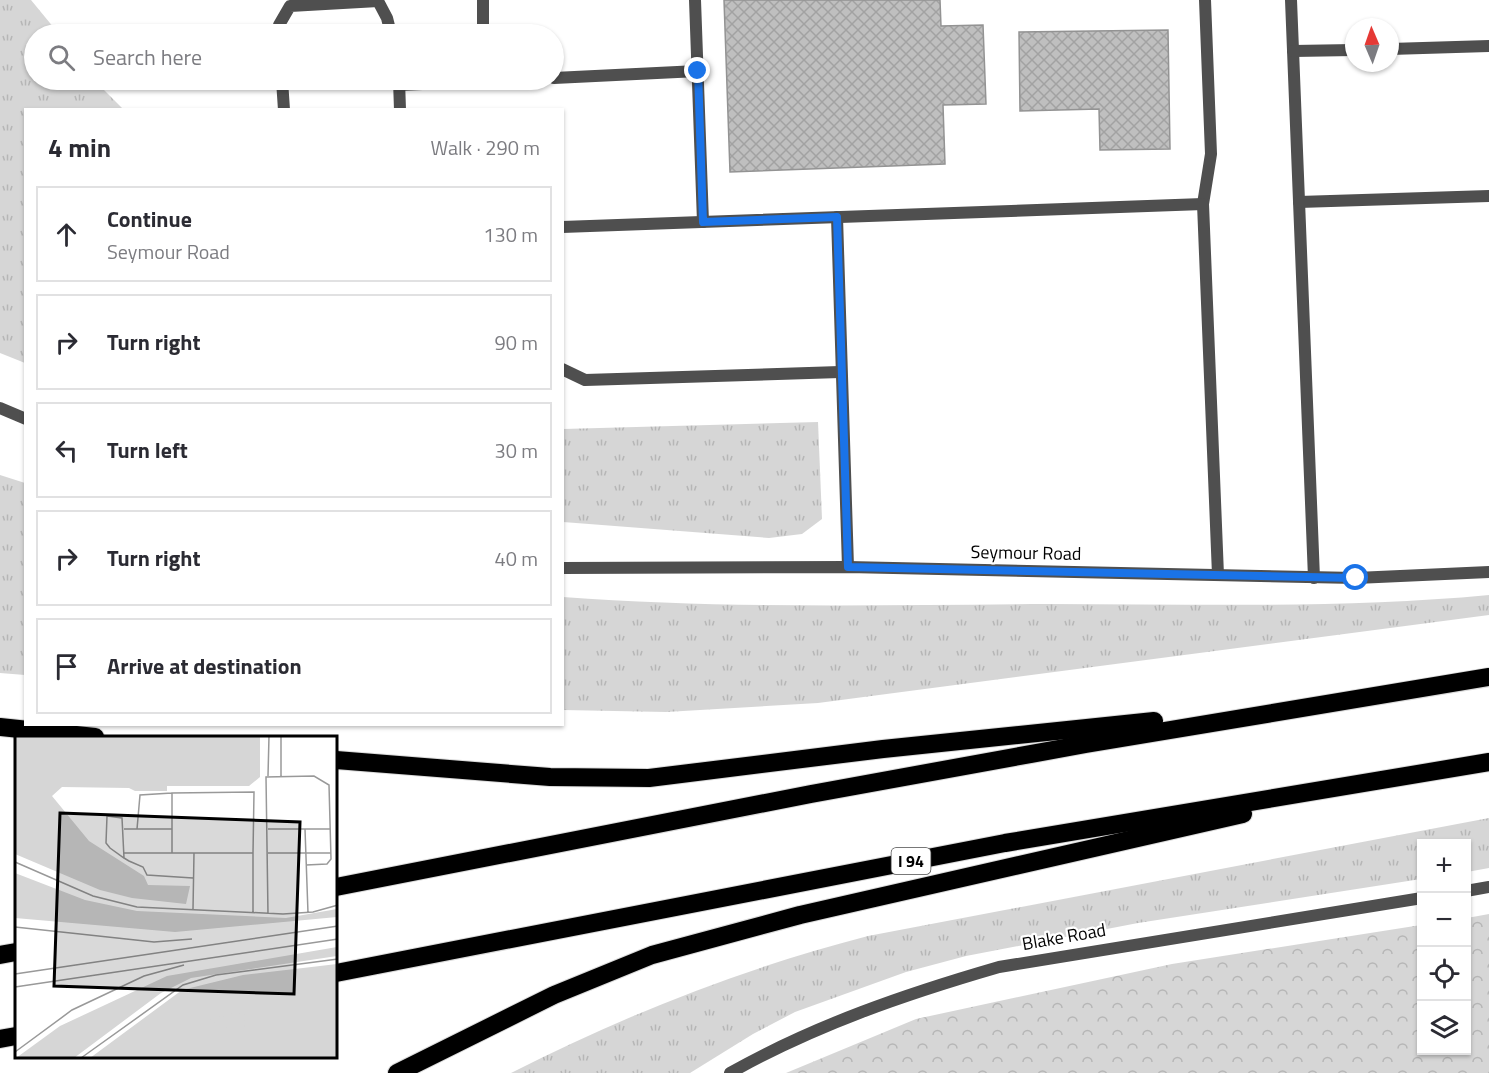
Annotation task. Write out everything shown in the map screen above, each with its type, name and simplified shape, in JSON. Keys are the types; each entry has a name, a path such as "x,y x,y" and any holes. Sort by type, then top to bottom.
{"highway":[{"path":"338,887 823,792 1086,744 1489,677"},
{"path":"338,760 550,777 649,777 883,749 1350,700"},
{"path":"0,727 86,736"},
{"name":"I 94","path":"338,973 1005,843 1489,762"},
{"path":"397,1073 554,995 615,968 683,946 800,915 1437,770"},
{"path":"0,955 15,952"},
{"path":"0,1039 15,1036"}],"street":[{"path":"483,0 483,24"},
{"path":"695,0 703,222"},
{"path":"1205,0 1211,154 1203,204 1218,576"},
{"path":"1291,0 1314,578"},
{"path":"280,24 290,6 378,1 388,24"},
{"path":"1399,49 1489,46"},
{"path":"1293,51 1345,50"},
{"path":"564,78 698,71"},
{"path":"283,90 284,108"},
{"path":"399,90 400,108"},
{"path":"1299,202 1489,196"},
{"path":"564,226 1203,204"},
{"path":"837,217 840,372 848,567"},
{"path":"564,370 585,380 840,372"},
{"path":"0,408 24,418"},
{"name":"Seymour Road","path":"564,568 848,567 1314,578 1405,577 1489,572"},
{"path":"1471,890 1489,887"},
{"name":"Blake Road","path":"730,1073 797,1038 841,1019 941,984 999,968 1417,899"}],"green space":[{"path":"0,0 31,0 51,24 24,24 24,90 104,90 122,108 24,108 24,363 0,353"},
{"path":"818,422 822,519 802,534 769,538 564,522 564,429"},
{"path":"0,475 24,483 24,675 0,673"},
{"path":"1489,595 1489,615 818,703 666,712 564,710 564,597 744,605 1268,605"},
{"path":"1489,818 1489,868 1471,871 1471,839 1417,839 1417,880 1138,923 966,956 906,972 795,1012 753,1034 690,1073 511,1073 597,1032 686,995 776,963 868,936"},
{"path":"1489,914 1489,1073 786,1073 916,1019 1172,964 1417,926 1417,1055 1471,1055 1471,917"}],"building":[{"path":"724,0 940,0 941,26 983,25 986,104 943,105 945,164 730,172"},
{"path":"1168,30 1170,149 1100,150 1099,109 1020,111 1019,32"}],"route":[{"path":"698,71 703,222 837,217 840,372 848,567 1356,578"}]}
